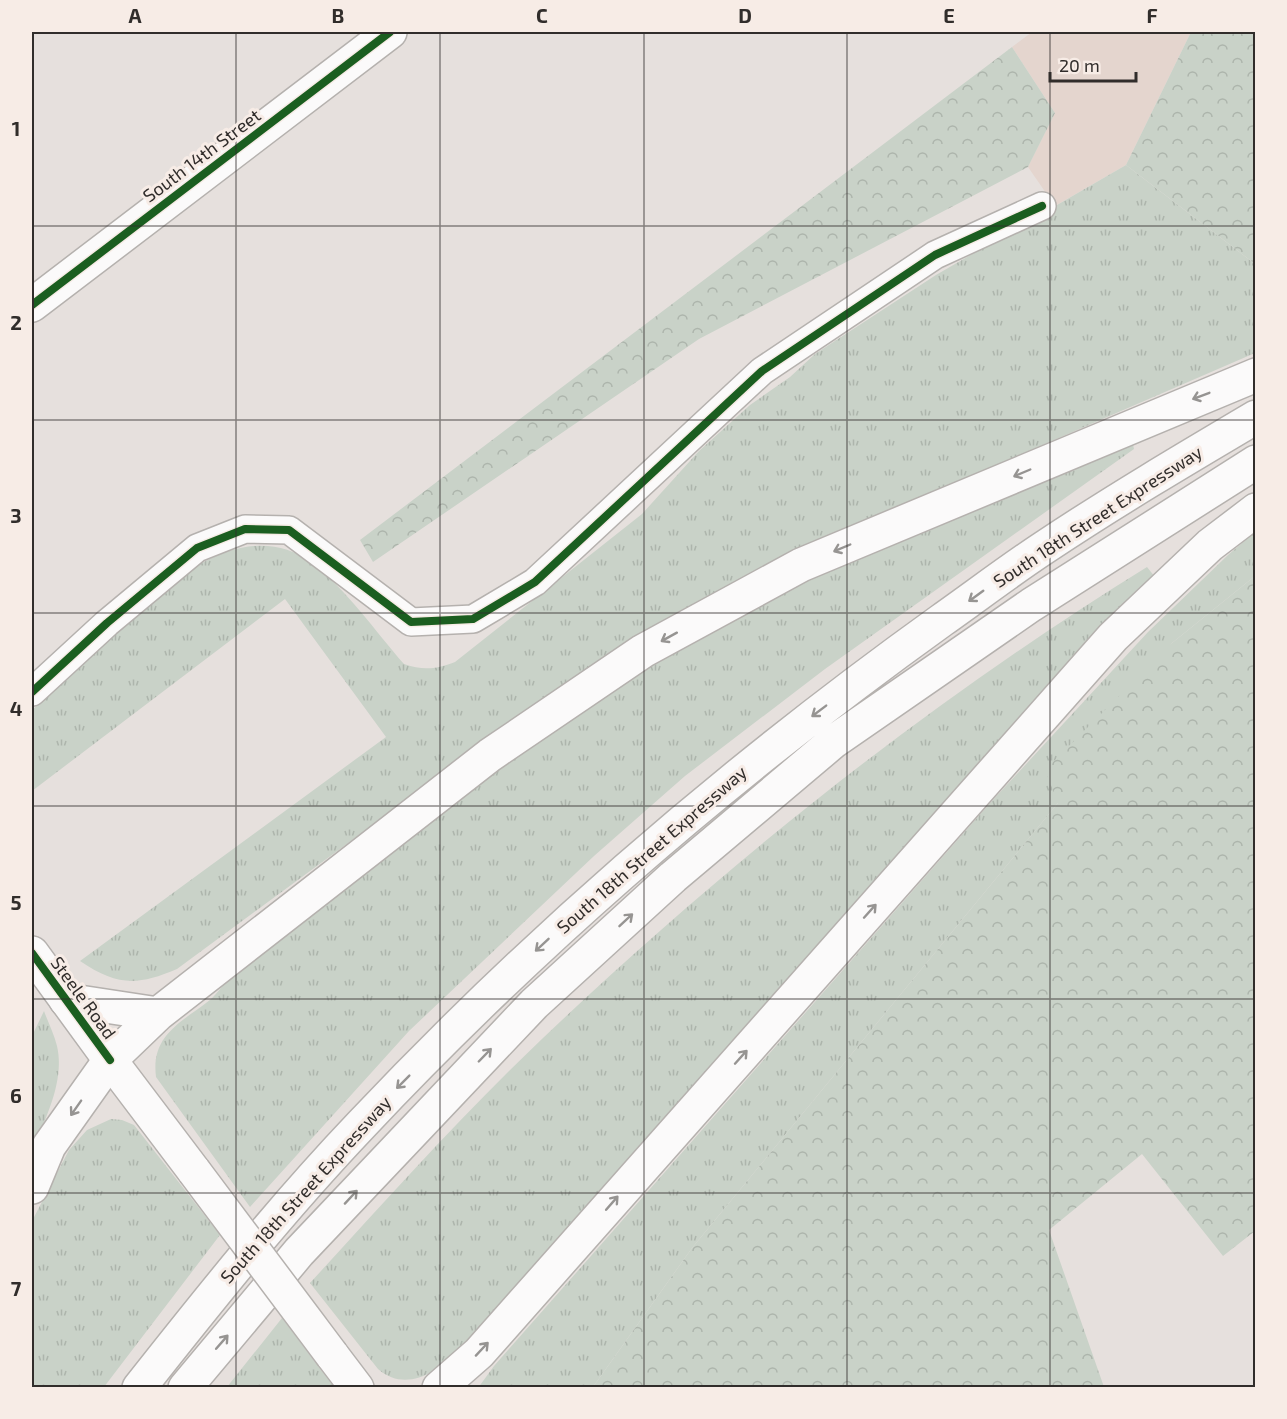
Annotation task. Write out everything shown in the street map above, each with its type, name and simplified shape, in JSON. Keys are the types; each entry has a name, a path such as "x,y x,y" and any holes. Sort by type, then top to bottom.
{"main road":[{"name":"South 14th Street","path":"32,305 390,32"},
{"path":"32,1187 49,1146 110,1060 158,1014 490,755 643,651 801,565 1256,375"},
{"name":"South 18th Street Expressway","path":"139,1388 207,1302 359,1126 496,987 610,883 784,738 891,657 1045,547 1256,417"},
{"name":"South 18th Street Expressway","path":"185,1388 299,1252 534,1004 673,877 833,742 1031,605 1256,462"},
{"path":"439,1388 479,1353 1113,637 1210,545 1256,510"},
{"name":"Steele Road","path":"32,953 357,1388"},
{"path":"66,1000 158,1014"}],"street":[{"path":"32,692 107,623 197,548 245,529 289,530 411,622 473,619 535,582 762,371 935,255 1042,206"}],"shaded area":[{"path":"1032,32 1191,32 1126,165 1055,206 1028,167 1055,113 1012,47"}],"green space":[{"path":"1191,32 1255,32 1255,264 1126,165"},
{"path":"1012,47 1055,113 1028,167 699,339 373,562 360,540"},
{"path":"1126,165 1255,264 1255,353 807,547 659,625 598,661 177,969 138,981 127,981 105,975 80,961 386,737 285,599 32,791 32,710 124,622 160,591 199,565 237,549 275,547 312,563 325,573 404,664 418,668 430,668 455,662 642,514 699,451 750,405 790,377 815,354 936,275"},
{"path":"1132,440 1134,449 825,669 685,776 594,856 409,1031 250,1207 156,1077 156,1063 162,1042 177,1025 209,1001 229,978 521,753 581,711 706,633 757,605 863,554"},
{"path":"1255,532 1255,576 1172,643 1058,803 692,1248 593,1387 478,1388 494,1366 991,802 1148,632"},
{"path":"1147,567 1155,577 459,1353 430,1373 410,1379 389,1376 378,1369 310,1283 454,1127 613,972 758,847 909,729 1066,619"},
{"path":"1255,576 1255,1231 1223,1256 1142,1154 1049,1230 1104,1387 593,1387 692,1248 1058,803 1045,770 1172,643"},
{"path":"44,1011 57,1046 58,1072 53,1099 32,1149 32,1036"},
{"path":"111,1119 122,1120 134,1125 220,1235 104,1387 32,1387 32,1221 69,1150 87,1130"},
{"path":"282,1318 334,1387 227,1387"}],"cycle path":[{"path":"32,305 390,32"},
{"path":"32,692 107,623 197,548 245,529 289,530 411,622 473,619 535,582 762,371 935,255 1042,206"},
{"path":"32,953 110,1060"}]}
